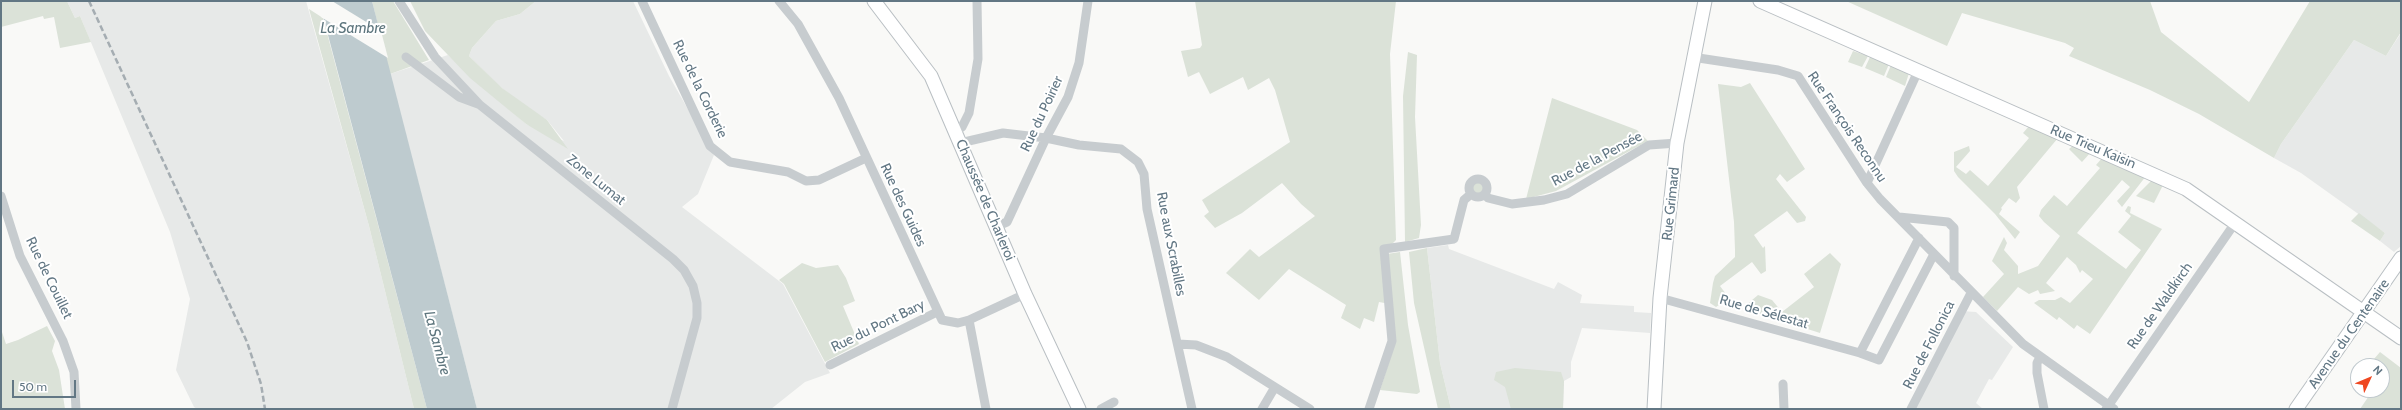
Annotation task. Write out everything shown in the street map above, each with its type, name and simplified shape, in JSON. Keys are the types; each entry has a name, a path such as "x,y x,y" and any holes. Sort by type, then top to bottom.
{"street":[{"name":"Zone Lumat","path":"399,1 415,29 435,57 480,105 667,254 684,270 693,286 697,303 697,318 672,409"},
{"name":"Rue de la Corderie","path":"642,1 710,146 730,162 788,172 806,180 819,180 866,158"},
{"name":"Rue des Guides","path":"779,1 798,24 839,98 937,312"},
{"name":"Chaussée de Charleroi","path":"874,1 931,76 995,227 1079,409"},
{"path":"958,137 970,105 978,60 978,1"},
{"name":"Rue du Poirier","path":"995,227 1007,222 1046,138 1068,97 1074,80 1088,1"},
{"name":"Rue Grimard","path":"1654,409 1660,298 1678,143 1692,57 1704,1"},
{"name":"Rue Trieu Kaisin","path":"1760,1 2186,189 2401,338"},
{"path":"406,57 459,97 480,105"},
{"name":"Rue François Reconnu","path":"1692,57 1778,70 1798,76 1813,97 1867,183 1899,218 2012,334 2040,357 2110,408"},
{"path":"1867,183 1918,71"},
{"name":"Rue aux Scrabilles","path":"958,137 1003,133 1046,138 1079,145 1121,149 1132,156 1142,168 1147,209 1192,409"},
{"name":"Rue de la Pensée","path":"1470,194 1477,197 1485,194 1494,199 1512,204 1544,200 1567,194 1649,145 1678,143"},
{"path":"1368,409 1392,341 1384,249 1454,239 1464,200 1470,194 1470,183 1477,178 1485,182 1487,188 1485,194"},
{"name":"Rue de Couillet","path":"1,196 20,256 63,341 74,372 76,409"},
{"path":"1899,218 1948,222 1954,228 1954,276"},
{"name":"Rue de Waldkirch","path":"2110,408 2235,223"},
{"path":"1860,353 1919,238"},
{"name":"Rue de Sélestat","path":"1660,298 1860,353 1879,360 1934,254"},
{"name":"Avenue du Centenaire","path":"2296,409 2401,258"},
{"name":"Rue de Follonica","path":"1911,409 1971,293"},
{"path":"937,312 942,320 958,322 969,320 1025,294"},
{"name":"Rue du Pont Bary","path":"830,365 937,312"},
{"path":"969,320 986,409"},
{"path":"1178,344 1196,345 1227,357 1310,409"},
{"path":"2040,357 2037,363 2037,373 2044,409"},
{"path":"1783,384 1784,409"},
{"path":"1262,409 1275,387"},
{"path":"1101,409 1114,402"}],"shaded area":[{"path":"1,1 67,1 75,18 80,16 91,42 60,48 54,17 44,19 43,16 1,27"},
{"path":"67,1 306,1 369,226 414,409 197,409 194,407 176,370 190,299 170,232 80,16 75,18"},
{"path":"372,1 393,1 429,60 390,74"},
{"path":"410,1 536,1 520,14 496,21 472,48 469,56 502,88 547,120 568,149 526,124 470,78 425,31"},
{"path":"536,1 633,1 669,76 714,155 698,194 682,207 783,284 830,373 805,382 771,409 477,409 390,74 448,55 526,124 564,141 547,120 528,109 498,85 469,56 472,48 496,21 520,14"},
{"path":"1195,1 1396,1 1390,54 1396,240 1384,252 1387,254 1400,252 1408,325 1420,392 1417,394 1380,390 1393,350 1390,304 1379,302 1374,322 1364,318 1360,329 1341,318 1346,305 1289,269 1259,300 1226,273 1250,249 1259,257 1315,216 1301,204 1282,183 1242,213 1215,228 1204,216 1209,212 1202,200 1290,142 1275,90 1269,78 1248,90 1243,77 1210,94 1199,72 1188,77 1181,51 1200,48 1202,45"},
{"path":"1846,1 2150,1 2161,32 2249,102 2310,1 2401,1 2401,32 2386,56 2354,40 2281,144 2274,158 2199,114 2150,90 2069,56 2074,48 2065,43 1962,13 1947,46"},
{"path":"309,9 323,18 427,409 414,409 369,226"},
{"path":"2401,33 2401,246 2394,252 2380,241 2385,233 2301,173 2274,158 2281,144 2354,40 2386,56"},
{"path":"1853,51 1868,56 1862,67 1848,62"},
{"path":"1408,52 1417,55 1415,117 1421,225 1419,238 1405,242 1403,96"},
{"path":"1870,57 1889,64 1884,76 1865,68"},
{"path":"1891,65 1909,73 1905,86 1886,77"},
{"path":"1750,83 1805,169 1787,182 1780,174 1776,179 1806,217 1805,221 1797,223 1787,211 1754,235 1763,248 1765,246 1766,271 1761,274 1752,262 1720,286 1729,298 1716,307 1710,303 1715,276 1735,257 1734,222 1718,84 1741,87"},
{"path":"1552,98 1637,130 1648,141 1556,191 1526,199"},
{"path":"2030,125 2058,138 2017,187 2020,198 2016,203 2009,198 2001,208 2002,209 1999,214 2020,232 2015,239 1995,214 1958,177 1954,171 1954,152 1969,146 1970,151 1956,167 1966,174 1970,170 1988,186 2029,138 2023,133"},
{"path":"2075,144 2091,152 2082,162 2069,149"},
{"path":"2103,157 2146,176 2122,207 2117,201 2130,187 2122,180 2077,233 2126,269 2141,250 2118,232 2131,216 2125,211 2128,206 2131,207 2130,213 2162,229 2090,334 2077,325 2074,329 2059,317 2057,320 2034,303 2039,300 2055,300 2061,297 2070,303 2093,279 2082,270 2080,273 2076,265 2067,257 2046,283 2055,291 2040,294 2038,290 2029,294 2018,287 1997,311 1983,297 2004,274 1992,261 2004,237 2007,243 2004,250 2018,266 2018,274 2038,266 2060,236 2039,216 2041,210 2054,195 2067,206 2100,168 2096,165"},
{"path":"2155,177 2164,183 2154,203 2136,196"},
{"path":"1474,179 1482,179 1487,184 1485,195 1482,197 1474,197 1469,192 1469,184"},
{"path":"2359,213 2385,233 2380,241 2351,221"},
{"path":"1448,245 1449,249 1554,289 1558,282 1582,295 1580,303 1634,306 1634,312 1651,313 1650,333 1582,328 1571,362 1571,377 1564,381 1563,409 1451,409 1440,363 1427,248"},
{"path":"1427,248 1440,363 1451,409 1438,409 1414,303 1409,252"},
{"path":"1830,253 1841,264 1820,333 1745,309 1745,306 1758,295 1772,300 1782,312 1814,287 1804,274"},
{"path":"802,263 816,268 838,265 846,278 855,301 843,306 859,344 825,362 784,284 779,280"},
{"path":"1961,311 1976,312 2013,347 1992,380 1989,379 1976,403 1983,409 1913,409"},
{"path":"47,326 55,341 52,351 59,370 65,409 1,409 1,329 6,344"},
{"path":"2380,352 2388,358 2375,358"},
{"path":"2390,360 2401,368 2401,409 2360,409 2368,398 2390,398"},
{"path":"1515,368 1561,372 1564,381 1563,409 1511,409 1505,387 1494,380 1496,372"}],"water":[{"name":"La Sambre","path":"319,1 372,1 477,409 427,409"}],"pier":[{"path":"317,1 332,1 381,31 388,58 321,17"}],"railway":[{"path":"89,1 247,342 261,384 265,409"}]}
